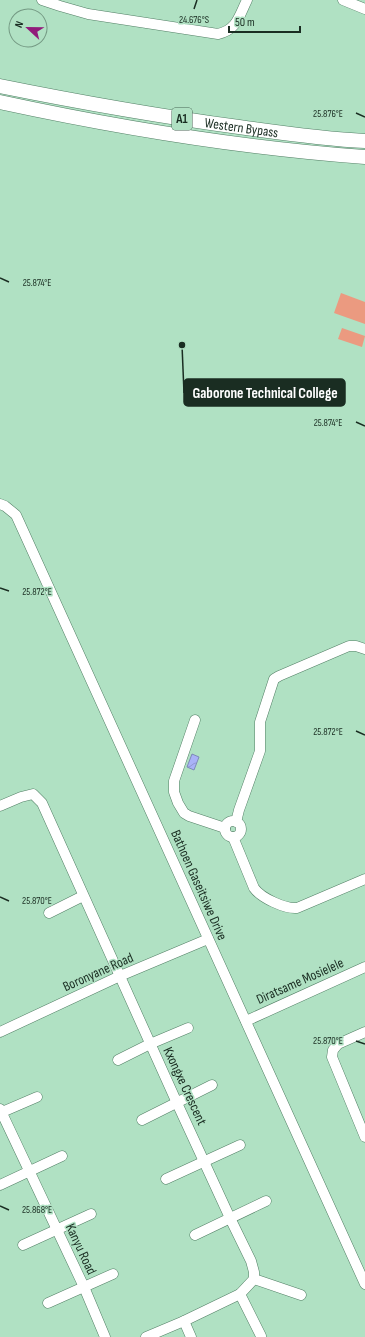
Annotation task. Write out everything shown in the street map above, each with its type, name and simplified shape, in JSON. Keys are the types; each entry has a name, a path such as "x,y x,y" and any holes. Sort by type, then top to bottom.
{"highway":[{"name":"Western Bypass","path":"0,86 78,102 223,125 321,139 365,142"},
{"name":"Western Bypass","path":"0,102 75,118 220,142 365,157"},
{"path":"0,110 75,118"}],"street":[{"path":"42,0 61,3 88,14 218,34 231,29 236,24 247,0"},
{"path":"343,0 365,9"},
{"name":"Bathoen Gaseitsiwe Drive","path":"0,504 16,515 365,1284"},
{"path":"236,822 260,751 259,728 271,684 274,679 349,646 356,646 365,649"},
{"path":"195,720 174,781 174,792 184,813 225,828"},
{"name":"Kxongxe Crescent","path":"0,806 21,797 34,794 42,803 150,1044 251,1261 254,1279"},
{"path":"229,822 236,822 241,827 241,831 237,836 233,837 227,835 225,828 229,822"},
{"path":"233,837 250,881 257,893 262,897 291,908 297,908 365,879"},
{"path":"49,913 83,896"},
{"name":"Boronyane Road","path":"0,1032 120,976 208,939"},
{"name":"Diratsame Mosielele","path":"246,1021 365,967"},
{"path":"118,1060 150,1044 188,1028"},
{"path":"365,1032 338,1044 333,1050 332,1057 365,1137"},
{"path":"142,1120 212,1085"},
{"path":"0,1111 37,1097"},
{"name":"Kanyu Road","path":"0,1111 30,1171 84,1287 105,1337"},
{"path":"166,1179 240,1145"},
{"path":"0,1185 62,1156"},
{"path":"195,1235 266,1201"},
{"path":"22,1245 91,1214"},
{"path":"48,1303 113,1274"},
{"path":"146,1337 184,1321 240,1294 254,1279 301,1295"},
{"path":"240,1294 261,1336"},
{"path":"184,1321 191,1337"}],"shaded area":[{"path":"341,293 365,302 365,324 334,313"},
{"path":"342,328 365,336 362,347 338,339"}],"water":[{"path":"192,754 199,757 194,770 187,767"}],"place":[{"name":"Gaborone Technical College","path":"182,345"}]}
